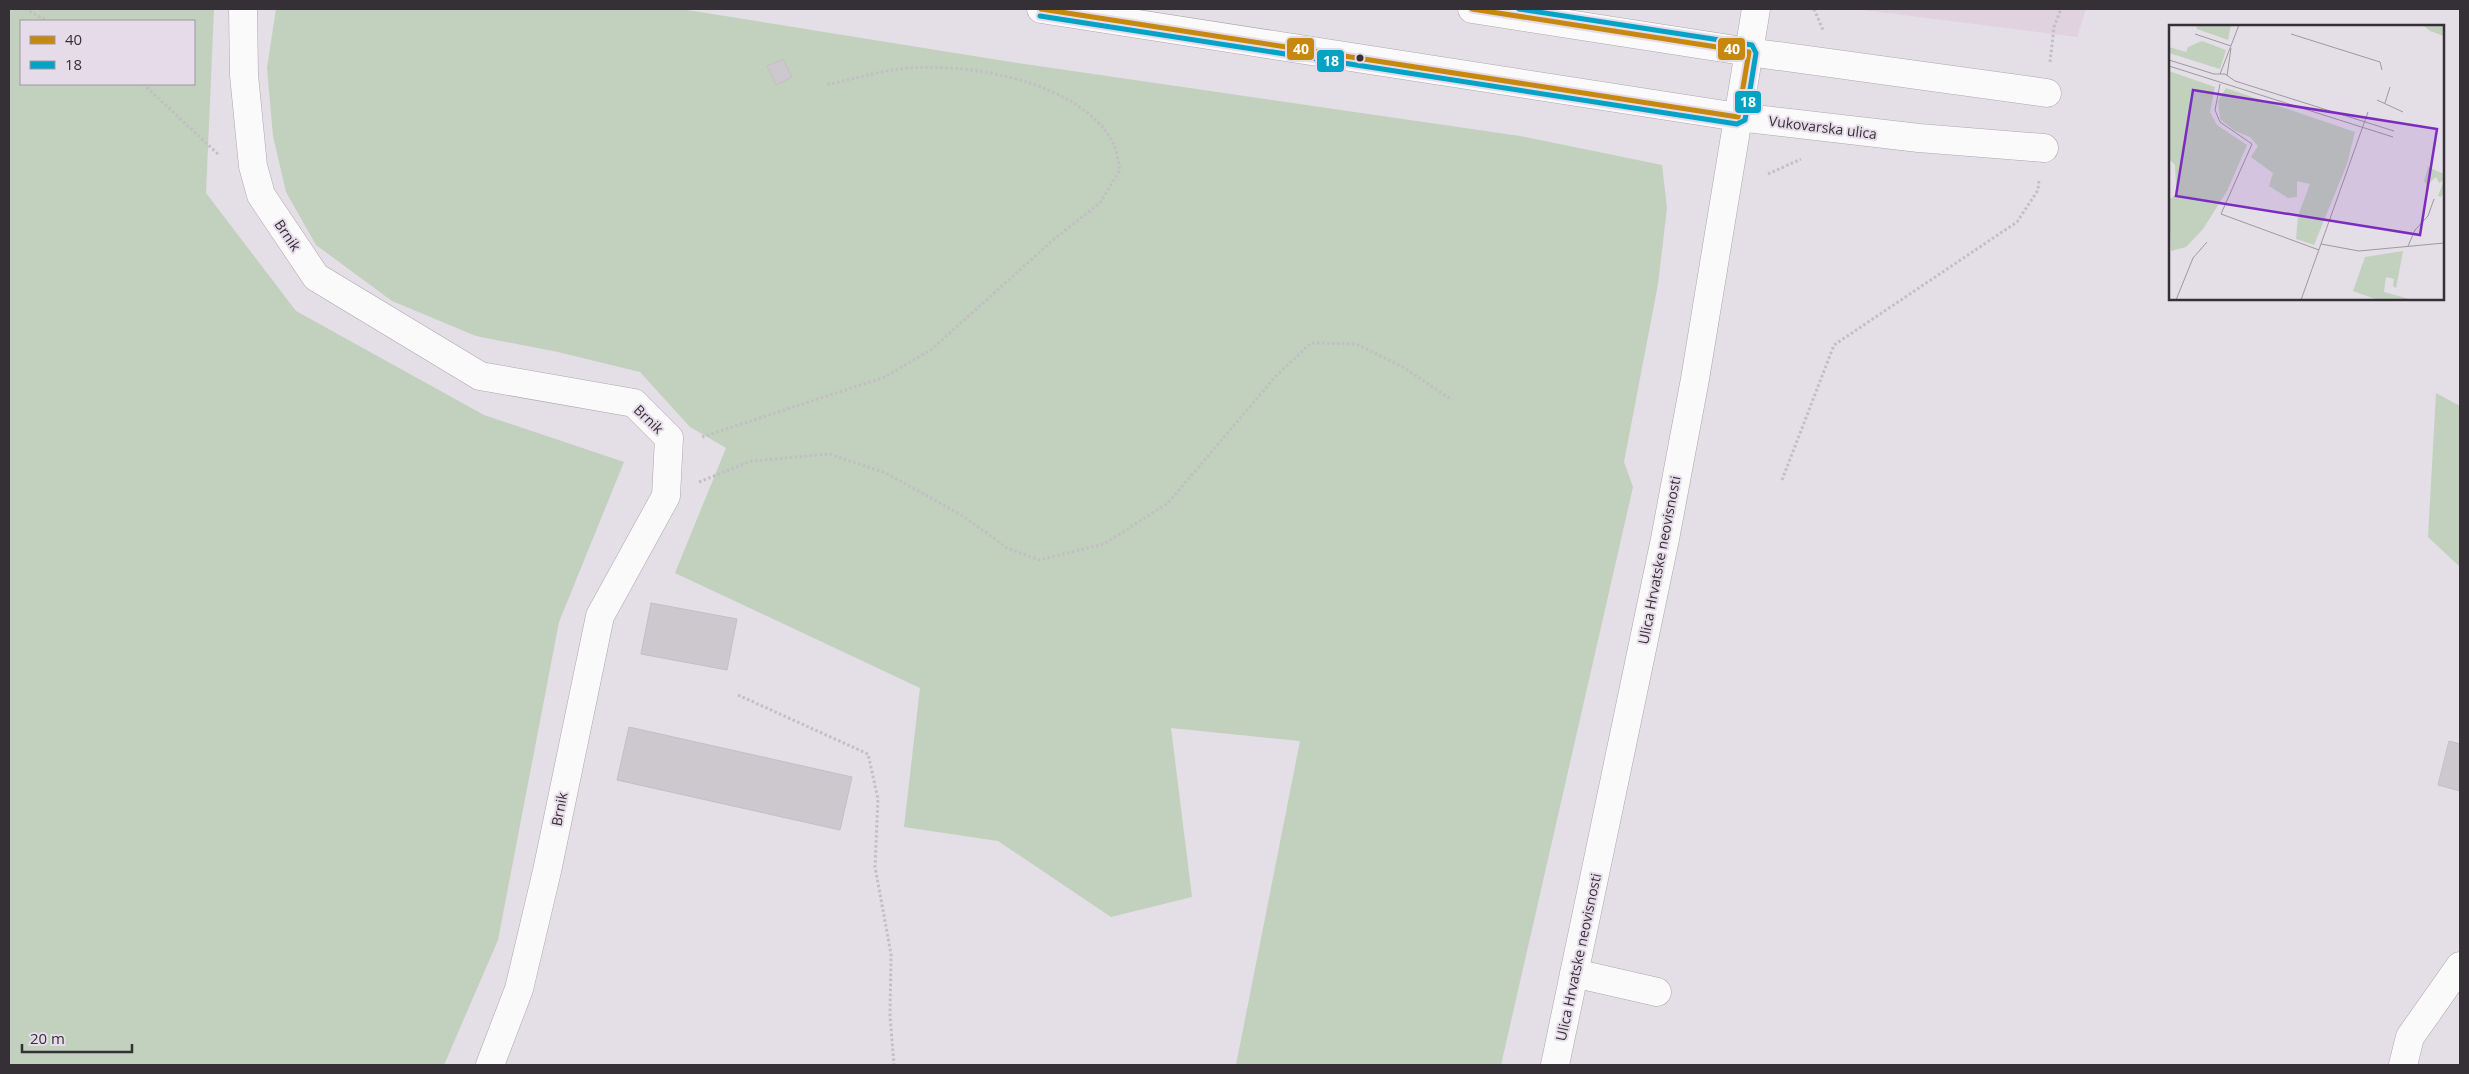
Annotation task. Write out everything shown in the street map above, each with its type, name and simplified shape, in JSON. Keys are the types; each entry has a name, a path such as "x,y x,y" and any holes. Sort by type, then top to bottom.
{"street":[{"name":"Brnik","path":"243,9 244,76 253,166 261,195 316,277 480,376 634,403 669,438 666,496 600,616 547,871 519,989 490,1065"},
{"name":"Vukovarska ulica","path":"1041,9 1738,117 1919,138 2044,148"},
{"path":"1472,9 1749,52 2047,93"},
{"name":"Ulica Hrvatske neovisnosti","path":"1555,1065 1665,539 1756,9"},
{"path":"2403,1065 2410,1037 2460,966"},
{"path":"1574,973 1657,992"}],"path":[{"path":"25,9 46,20"},
{"path":"2047,93 2054,27 2061,9"},
{"path":"669,449 742,422 885,377 932,349 1053,240 1100,203 1120,170 1113,142 1092,116 1050,91 1003,74 948,67 899,69 825,85"},
{"path":"144,85 219,156"},
{"path":"1782,480 1834,345 2017,222 2038,190 2044,148"},
{"path":"666,496 751,461 829,454 886,473 963,516 1006,548 1039,560 1104,544 1168,503 1276,376 1311,343 1356,344 1403,367 1452,400"},
{"path":"738,694 868,754 878,799 875,868 891,954 890,1016 894,1065"}],"shaded area":[{"path":"1856,9 2086,9 2077,37"}],"green space":[{"path":"9,9 214,9 206,193 296,311 484,415 624,462 559,622 498,940 444,1065 9,1065"},
{"path":"276,9 681,9 1011,62 1520,136 1662,165 1667,208 1658,284 1624,462 1633,487 1501,1065 1236,1065 1300,741 1171,728 1192,897 1111,917 998,841 904,827 920,688 675,573 726,448 690,427 640,372 558,352 476,336 392,301 316,245 286,192 273,136 267,68"},
{"path":"2436,393 2460,406 2460,567 2428,537"}],"building":[{"path":"783,59 792,77 776,85 767,66"},
{"path":"651,603 737,619 727,670 641,654"},
{"path":"629,727 852,777 840,830 617,780"},
{"path":"2449,741 2460,744 2460,791 2438,785"}],"transit line":[{"name":"40","path":"1041,9 1738,117 1749,52 1472,9"},
{"name":"18","path":"1040,16 1737,124 1745,120 1756,53 1752,45 1519,9"}]}
